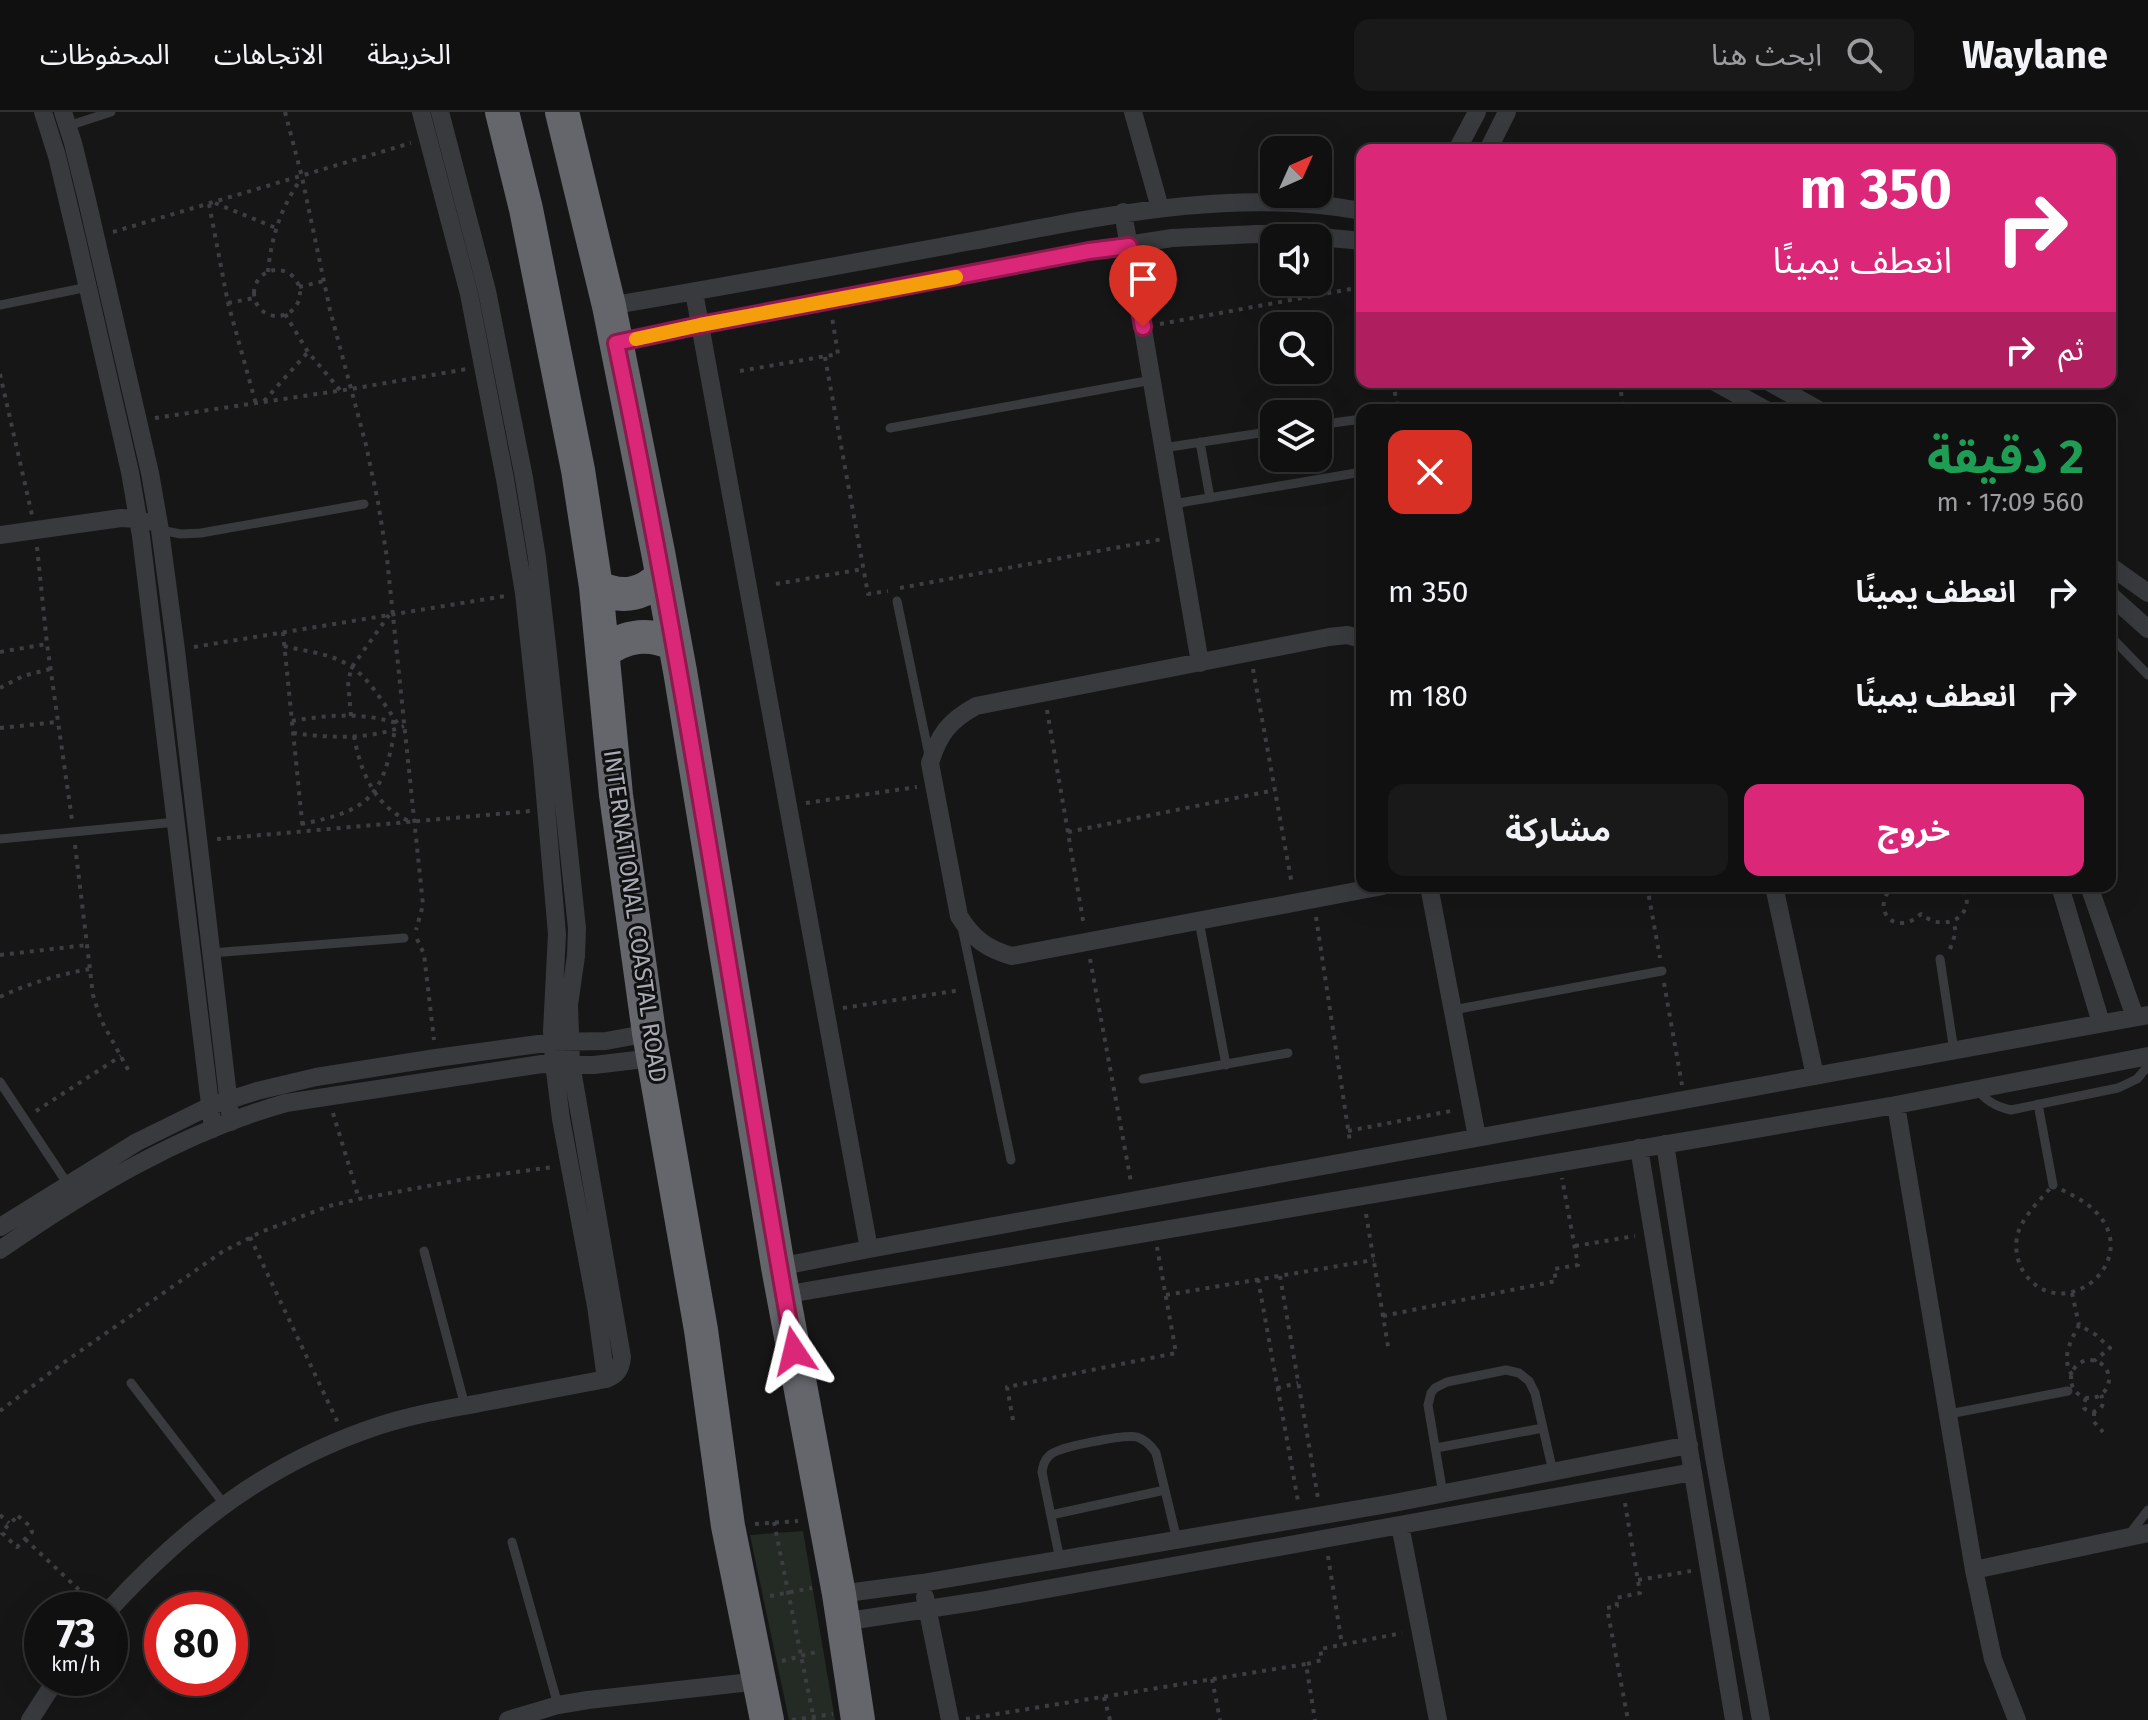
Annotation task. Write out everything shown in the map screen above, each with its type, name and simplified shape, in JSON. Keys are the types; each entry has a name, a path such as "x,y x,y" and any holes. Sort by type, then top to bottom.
{"highway":[{"name":"INTERNATIONAL COASTAL ROAD","path":"502,112 526,209 578,470 596,587 616,795 651,1045 701,1330 728,1526 767,1720"},
{"path":"562,112 609,306 675,644 857,1715"},
{"path":"596,587 624,595 639,593 662,576"},
{"path":"603,652 630,637 660,638 675,644"}],"street":[{"path":"43,112 64,183 138,519 213,1129"},
{"path":"125,1592 181,1538 224,1504 299,1458 380,1425 422,1414 606,1379 619,1370 622,1357 562,1064 557,934 524,593 469,294 421,112"},
{"path":"440,112 487,291 537,558 577,928 576,956 561,1042"},
{"path":"1133,112 1160,208"},
{"path":"1460,144 1477,112"},
{"path":"1491,144 1507,112"},
{"path":"66,119 150,473 160,530 231,1122"},
{"path":"609,306 1123,212 1245,202 1299,203 1356,210"},
{"path":"1123,212 1200,663"},
{"path":"616,343 829,300 1172,238 1300,235 1356,240"},
{"path":"694,292 869,1249"},
{"path":"1726,388 1755,404"},
{"path":"1780,388 1808,404"},
{"path":"0,535 121,518 138,519 160,530"},
{"path":"2116,570 2148,593"},
{"path":"2116,600 2148,629"},
{"path":"1356,637 1329,637 976,706 945,729 930,763 959,916 968,931 996,952 1012,956 1356,891"},
{"path":"1430,892 1477,1137"},
{"path":"1775,892 1815,1076"},
{"path":"2062,892 2101,1023"},
{"path":"781,1281 869,1249 2142,1016 2091,892"},
{"path":"0,1250 137,1142 210,1106 229,1100 316,1077 436,1058 561,1042 651,1045"},
{"path":"0,1227 213,1129 286,1103 562,1064 594,1065 651,1045"},
{"path":"781,1281 1154,1232 1896,1105 2148,1056"},
{"path":"562,1064 556,1090 596,1306 606,1379"},
{"path":"1896,1105 1974,1570 1993,1659 2017,1720"},
{"path":"1665,1144 1714,1457 1761,1720"},
{"path":"1639,1148 1734,1720"},
{"path":"841,1611 922,1583 1321,1516 1689,1445"},
{"path":"841,1611 928,1609 1693,1472"},
{"path":"1400,1525 1438,1720"},
{"path":"1974,1570 2148,1533"},
{"path":"922,1583 950,1720"},
{"path":"508,1720 558,1705 758,1674"},
{"path":"30,1720 45,1696"}],"lane":[{"path":"49,133 66,119 111,112"},
{"path":"0,305 88,287"},
{"path":"890,428 1152,380"},
{"path":"1332,423 1356,420"},
{"path":"1163,448 1260,433"},
{"path":"1200,442 1210,498"},
{"path":"1173,504 1356,473"},
{"path":"160,530 181,534 201,533 364,504"},
{"path":"897,601 930,763"},
{"path":"2116,642 2148,675"},
{"path":"0,839 176,822 197,831"},
{"path":"959,916 1011,1160"},
{"path":"1199,921 1226,1065"},
{"path":"192,955 404,938"},
{"path":"1940,959 1954,1051"},
{"path":"1453,1010 1662,971"},
{"path":"1143,1079 1288,1053"},
{"path":"1977,1089 1987,1101 2011,1110 2127,1085 2148,1066"},
{"path":"0,1082 72,1192"},
{"path":"2038,1104 2053,1185"},
{"path":"424,1251 465,1406"},
{"path":"1443,1494 1429,1399 1435,1388 1447,1382 1506,1370 1519,1373 1533,1387 1553,1472"},
{"path":"131,1383 224,1504"},
{"path":"1949,1414 2068,1391"},
{"path":"1436,1448 1543,1428"},
{"path":"1060,1560 1042,1472 1049,1455 1061,1449 1129,1436 1142,1439 1156,1453 1177,1540"},
{"path":"1051,1515 1165,1490"},
{"path":"2126,1538 2148,1510"},
{"path":"512,1542 558,1705"}],"path":[{"path":"285,112 378,502 391,614 399,726 423,905 416,932 425,960 436,1058"},
{"path":"95,237 428,138"},
{"path":"268,272 287,272 299,287 296,306 285,314 272,316 266,313 254,298 256,283 268,272 276,228 287,201 302,177"},
{"path":"212,203 276,228"},
{"path":"212,203 228,303 256,404"},
{"path":"299,287 324,281"},
{"path":"1143,327 1356,288"},
{"path":"228,303 254,298"},
{"path":"740,371 838,354 829,300"},
{"path":"285,314 308,352 340,391"},
{"path":"263,403 308,352"},
{"path":"825,357 868,594 1178,536"},
{"path":"137,421 483,366"},
{"path":"0,374 35,529 47,644 96,1007 130,1073"},
{"path":"0,412 9,410"},
{"path":"776,584 863,569"},
{"path":"176,650 524,593"},
{"path":"351,716 348,688 352,667 391,614"},
{"path":"283,632 303,831"},
{"path":"0,652 47,644"},
{"path":"284,646 333,658 352,667 399,726"},
{"path":"1251,653 1275,790 1304,901 1353,1160"},
{"path":"0,688 23,676 51,669"},
{"path":"292,721 321,716 351,716 380,719 399,726"},
{"path":"0,728 58,722"},
{"path":"293,733 354,736 399,726"},
{"path":"301,824 351,809 375,793 399,726"},
{"path":"354,736 364,771 375,793 390,811 413,822"},
{"path":"788,805 935,784"},
{"path":"1068,832 1275,790"},
{"path":"197,831 303,831 546,810"},
{"path":"1648,892 1685,1100"},
{"path":"1887,892 1883,902 1886,913 1895,921 1907,923 1921,914 1941,924 1953,921 1963,913 1967,906 1966,892"},
{"path":"1940,959 1954,940 1956,932 1953,921"},
{"path":"0,955 87,945"},
{"path":"1,996 53,976 90,969"},
{"path":"825,1011 974,988"},
{"path":"24,1119 121,1056"},
{"path":"328,1097 359,1199"},
{"path":"1348,1131 1471,1107"},
{"path":"1383,1316 1556,1281 1554,1269 1578,1265 1559,1162"},
{"path":"0,1411 222,1252 250,1237 329,1206 359,1199 465,1179 571,1164"},
{"path":"2053,1185 2096,1212 2108,1231 2110,1255 2103,1273 2089,1286 2072,1293 2053,1292 2035,1284 2023,1271 2017,1254 2017,1235 2021,1226 2053,1185"},
{"path":"1363,1196 1389,1352"},
{"path":"1013,1420 1007,1387 1176,1353 1154,1232"},
{"path":"1575,1246 1653,1233"},
{"path":"250,1237 345,1438"},
{"path":"1166,1295 1374,1260"},
{"path":"1280,1276 1321,1516"},
{"path":"1258,1279 1301,1519"},
{"path":"2072,1293 2079,1325 2069,1343 2066,1357 2066,1367 2072,1375"},
{"path":"2079,1325 2110,1348 2094,1361"},
{"path":"2094,1361 2101,1364 2109,1376 2109,1383 2101,1395 2086,1398 2074,1390 2072,1375 2080,1364 2094,1361"},
{"path":"1277,1388 1298,1383"},
{"path":"2086,1398 2084,1408 2094,1412 2103,1407 2101,1395"},
{"path":"2094,1412 2094,1422 2103,1432"},
{"path":"1622,1485 1640,1593 1616,1598 1617,1606 1607,1608 1628,1720"},
{"path":"0,1515 9,1523"},
{"path":"20,1517 32,1529 15,1547 2,1531 9,1523 20,1517"},
{"path":"728,1526 824,1519"},
{"path":"774,1522 813,1718"},
{"path":"25,1539 82,1592"},
{"path":"1325,1539 1342,1645"},
{"path":"1638,1580 1709,1568"},
{"path":"744,1601 788,1593 841,1611 801,1656 758,1674"},
{"path":"957,1720 1306,1664 1322,1660 1320,1649 1420,1630"},
{"path":"1306,1664 1315,1720"},
{"path":"1212,1679 1220,1720"},
{"path":"1104,1697 1110,1720"},
{"path":"792,1720 857,1715"}],"shaded area":[{"path":"803,1531 835,1720 789,1720 750,1535"}],"slow traffic":[{"path":"636,339 956,277"}],"route":[{"path":"794,1351 680,671 616,343 1089,251 1129,246 1143,327"}]}
